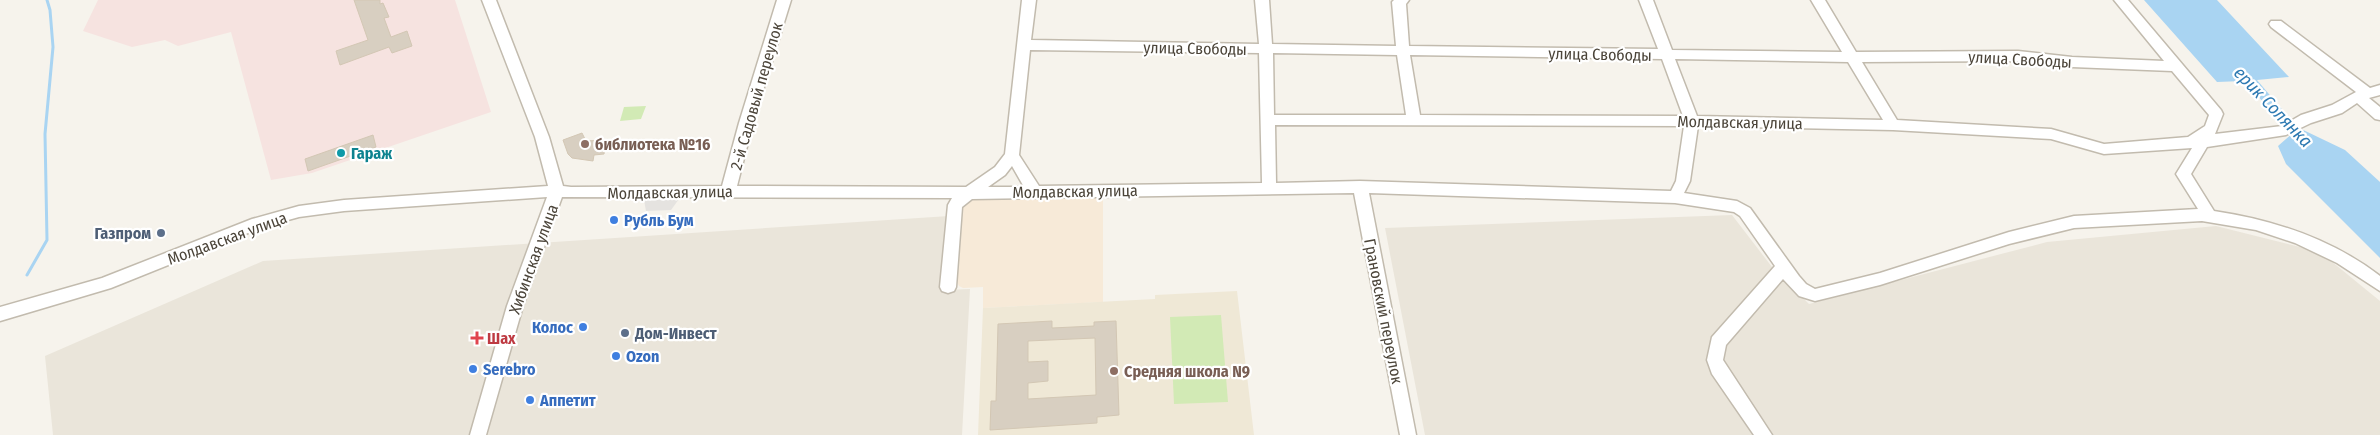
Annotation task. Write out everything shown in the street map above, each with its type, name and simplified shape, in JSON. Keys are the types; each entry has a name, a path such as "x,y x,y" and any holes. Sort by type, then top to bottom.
{"street":[{"name":"Хибинская улица","path":"478,435 515,306 557,191 542,137 488,0"},
{"name":"2-й Садовый переулок","path":"728,192 746,123 784,0"},
{"path":"948,287 955,205 1000,171 1012,156 1029,0"},
{"path":"1262,0 1266,48 1269,188"},
{"path":"1402,0 1399,2 1403,52 1414,120"},
{"path":"1646,0 1692,121 1683,182 1675,197"},
{"path":"1818,0 1893,125"},
{"path":"2121,0 2216,114 2211,129 2191,142"},
{"path":"2276,24 2368,93 2380,115"},
{"name":"улица Свободы","path":"1025,45 1666,55 2018,56 2072,62 2175,66"},
{"name":"Молдавская улица","path":"1268,120 1692,121 1893,125 2051,134 2104,149 2268,134 2286,130 2306,119 2338,109 2368,93"},
{"path":"2209,215 2183,174 2202,144 2210,140"},
{"path":"1012,156 1035,192"},
{"name":"Молдавская улица","path":"0,314 105,284 239,232 249,226 283,215 344,206 557,191 570,194 728,192 969,193 1360,187 1675,197 1737,207 1745,212 1802,291 1815,295 1921,266 2035,231 2077,221 2209,215 2246,222 2319,245 2362,270 2380,285"},
{"name":"Грановский переулок","path":"1360,187 1408,435"},
{"path":"1764,435 1718,369 1715,360 1716,350 1723,335 1784,267"}],"shaded area":[{"path":"98,0 455,0 491,112 312,173 271,180 231,32 178,46 165,40 132,47 83,31"},
{"path":"1103,197 1103,302 983,308 983,287 963,288 959,286 956,280 961,205 972,198"},
{"path":"679,199 671,210 646,211 644,200"},
{"path":"1732,215 1772,267 1809,304 2047,242 2216,226 2320,252 2380,301 2380,435 1425,435 1385,228"},
{"path":"949,216 945,290 970,289 962,435 53,435 45,356 263,261"},
{"name":"Средняя школа N9","path":"1237,291 1254,435 978,435 983,308 1155,299 1155,295"}],"green space":[{"path":"646,106 641,119 620,121 624,107"},
{"path":"1221,315 1228,402 1174,404 1170,317"}],"water":[{"name":"ерик Солянка","path":"2144,0 2217,0 2289,77 2257,80 2297,127 2345,150 2380,182 2380,258 2286,164 2278,146 2293,133 2243,81 2217,82"}],"building":[{"path":"354,0 380,0 380,4 383,3 389,17 384,18 391,37 407,31 412,46 392,53 389,47 340,65 336,51 368,40"},
{"name":"библиотека №16","path":"582,133 586,141 607,140 604,154 594,155 593,161 572,158 568,154 563,140"},
{"name":"Гараж","path":"373,135 376,147 308,171 305,159"},
{"name":"Средняя школа N9","path":"1052,321 1052,328 1094,326 1094,322 1116,321 1119,415 1097,417 1097,423 990,430 991,401 996,401 998,324","holes":["1095,338 1096,395 1028,399 1028,383 1048,381 1048,361 1028,362 1028,341"]}],"waterway":[{"path":"27,275 47,240 45,134 53,47 50,10 47,0"}],"place":[{"name":"библиотека №16","path":"585,144"},
{"name":"Гараж","path":"341,153"},
{"name":"Рубль Бум","path":"614,220"},
{"name":"Газпром","path":"161,233"},
{"name":"Колос","path":"583,327"},
{"name":"Дом-Инвест","path":"625,333"},
{"name":"Шах","path":"477,338"},
{"name":"Ozon","path":"616,356"},
{"name":"Serebro","path":"473,369"},
{"name":"Средняя школа N9","path":"1114,371"},
{"name":"Аппетит","path":"530,400"}]}
